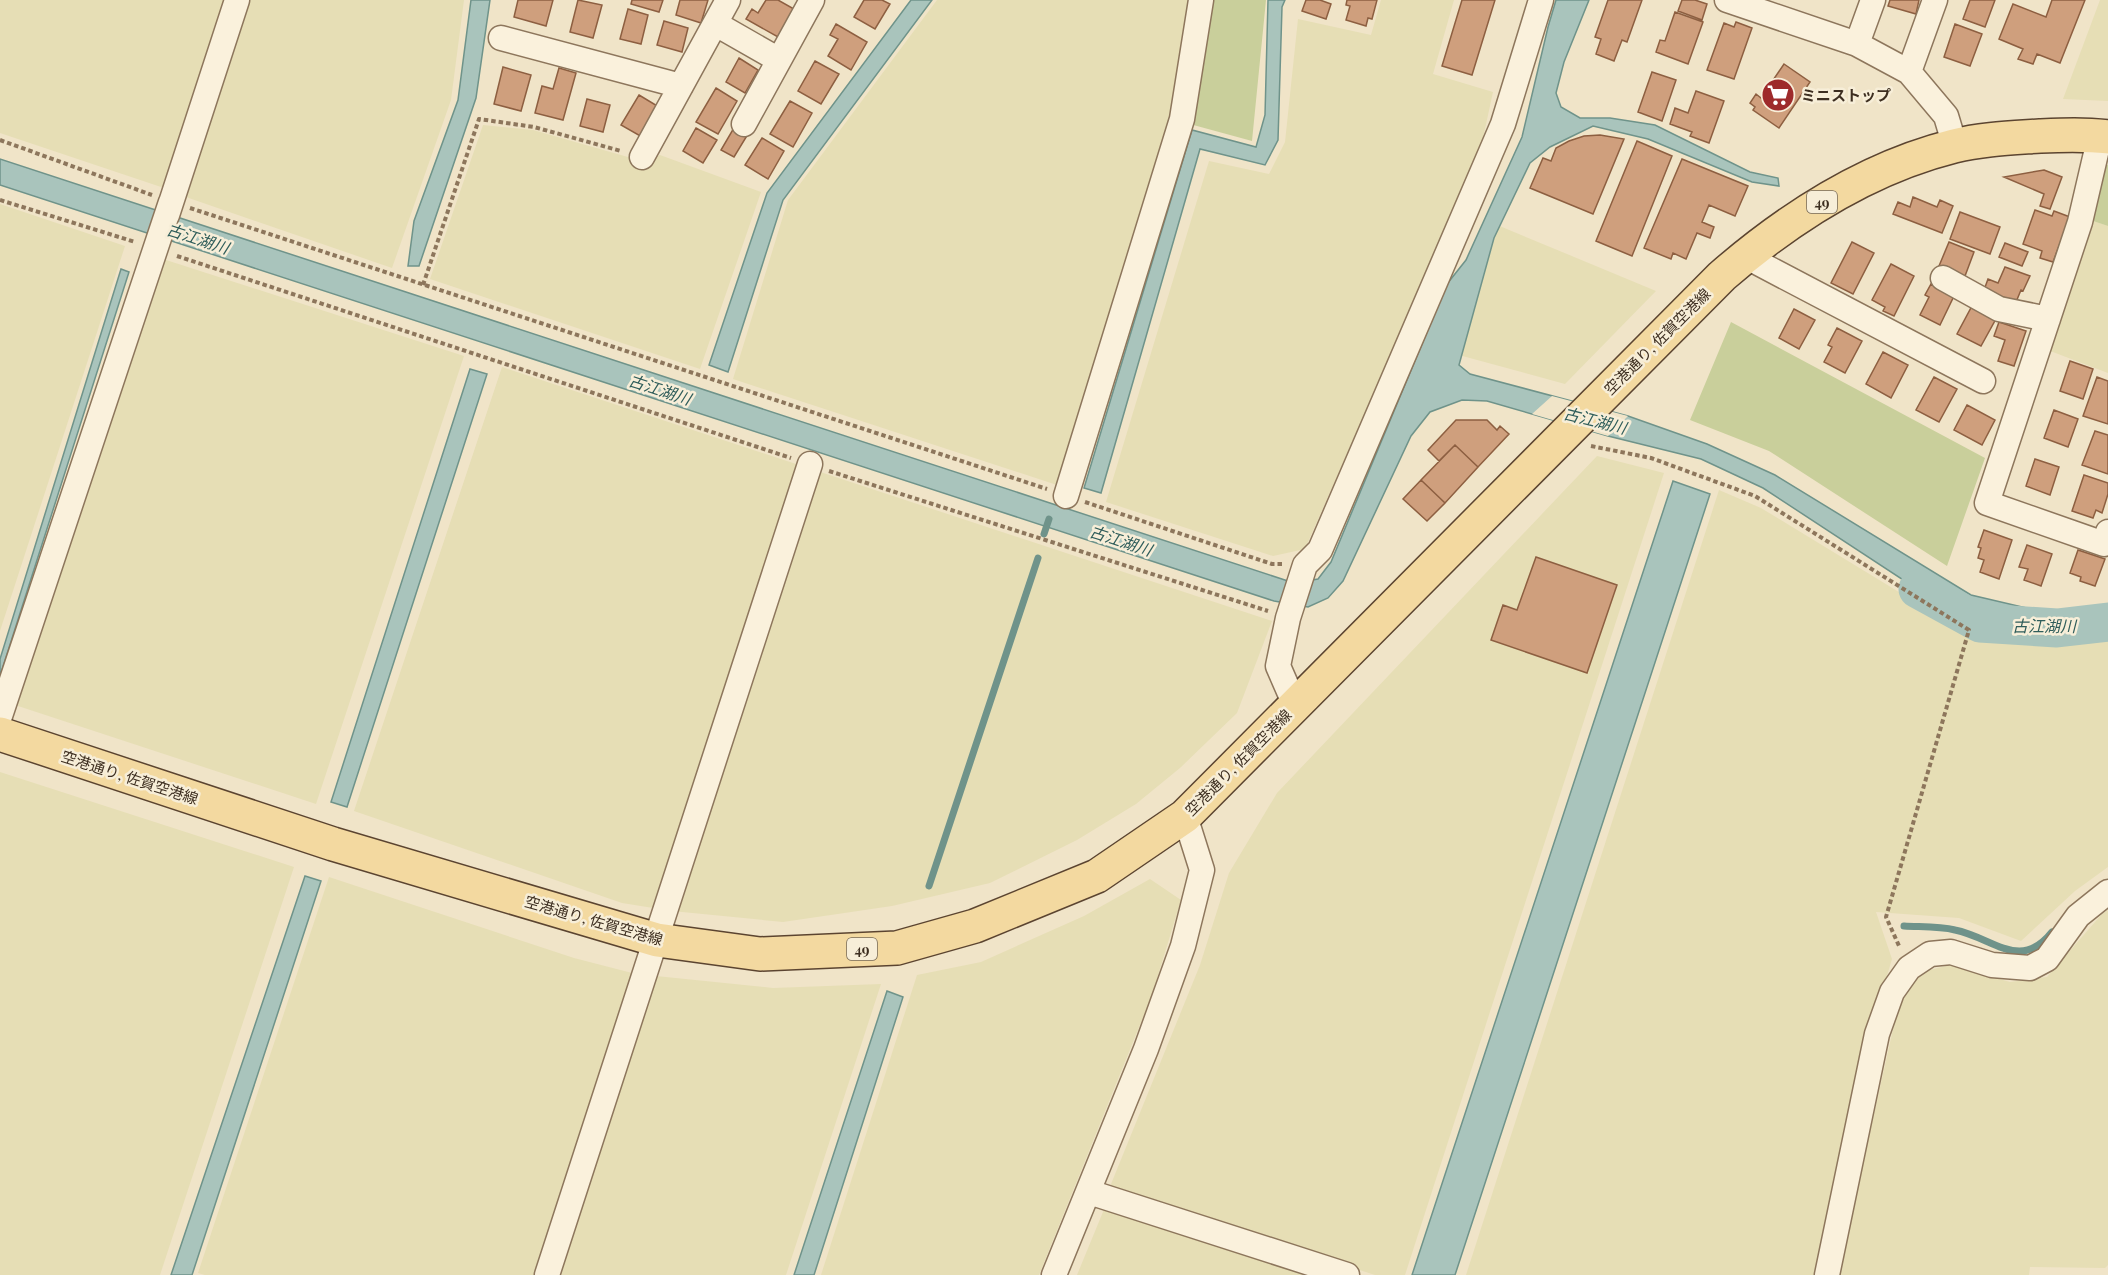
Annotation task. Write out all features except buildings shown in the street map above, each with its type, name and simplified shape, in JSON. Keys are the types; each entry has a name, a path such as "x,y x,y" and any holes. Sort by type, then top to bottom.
{"main road":[{"name":"空港通り, 佐賀空港線","path":"0,734 333,844 657,940 760,954 897,948 975,926 1097,876 1185,816 1722,276 1786,224 1839,191 1894,165 1955,146 2000,138 2088,134 2104,136"}],"street":[{"path":"0,716 237,0"},
{"path":"642,157 728,0"},
{"path":"744,124 812,0"},
{"path":"1066,496 1182,119 1201,0"},
{"path":"1295,705 1278,666 1288,618 1305,565 1320,550 1503,124 1541,0"},
{"path":"1727,0 1857,44 1909,72 1946,116 1955,146"},
{"path":"1857,44 1873,0"},
{"path":"1909,72 1935,0"},
{"path":"716,24 779,60"},
{"path":"501,38 681,86"},
{"path":"2104,136 2080,222 1988,503 2103,544 2108,532"},
{"path":"1744,256 1983,381"},
{"path":"1943,278 1999,309 2048,319"},
{"path":"547,1275 810,464"},
{"path":"1054,1275 1146,1049 1184,946 1202,870 1185,816"},
{"path":"1827,1275 1877,1034 1892,992 1909,968 1930,954 1951,952 1992,965 2030,968 2047,959 2078,916 2108,892"},
{"path":"1089,1192 1347,1275"}],"path":[{"path":"423,285 479,119 534,128 642,157"},
{"path":"0,140 171,202 1272,564 1305,565"},
{"path":"0,200 155,248 810,464 1288,618"},
{"path":"1566,433 1586,445 1651,458 1755,496 1969,630 1886,916 1909,968"}],"shaded area":[{"path":"0,0 226,0 164,188 0,133"},
{"path":"246,0 464,0 451,100 392,268 183,196"},
{"path":"937,0 1192,0 1173,119 1060,486 733,379 788,200"},
{"path":"1381,0 1454,0 1433,74 1493,92 1480,152 1305,549 1273,556 1106,502 1209,161 1269,174 1285,142 1298,19 1371,35"},
{"path":"2100,0 2108,0 2108,101 2063,99"},
{"path":"483,125 533,130 642,161 660,155 761,192 700,369 430,279"},
{"path":"0,204 125,246 0,631"},
{"path":"2087,219 2108,226 2108,373 2045,349"},
{"path":"1490,222 1656,291 1565,384 1444,351"},
{"path":"163,259 464,356 316,804 15,705"},
{"path":"502,367 1272,621 1237,713 1180,768 1136,804 1077,840 990,883 892,906 783,922 672,911 622,903 354,811"},
{"path":"1597,456 1664,473 1405,1275 1375,1275 1109,1189 1200,965 1229,873 1277,793"},
{"path":"1719,490 1761,508 1971,636 2108,639 2108,867 2075,891 2021,941 1959,918 1876,912 1892,959 1867,1043 1818,1275 1466,1275"},
{"path":"0,772 294,867 160,1275 0,1275"},
{"path":"329,877 574,958 636,974 538,1275 205,1275 198,1273"},
{"path":"1150,879 1181,900 1152,995 1039,1275 821,1275 917,975 981,962 1084,916"},
{"path":"2108,910 2108,1265 2105,1268 2030,1267 2029,1275 1838,1275 1898,1007 1922,972 1950,965 2010,982 2047,977"},
{"path":"656,976 773,988 881,984 786,1275 558,1275"},
{"path":"1105,1207 1317,1275 1077,1275"}],"green space":[{"path":"1206,0 1266,0 1252,141 1186,123"},
{"path":"2103,164 2108,165 2108,226 2087,219"},
{"path":"1731,322 1985,458 1947,566 1769,451 1690,420"}],"water":[{"path":"471,0 490,0 476,98 419,266 408,266 414,221 458,100"},
{"path":"911,0 932,0 783,200 728,372 709,365 767,193"},
{"path":"1268,0 1285,0 1282,7 1278,140 1265,165 1200,149 1101,493 1084,488 1192,130 1256,147 1265,115"},
{"path":"1556,0 1589,0 1564,62 1556,93 1561,107 1580,118 1610,118 1655,125 1750,172 1778,178 1779,186 1752,182 1648,139 1593,126 1550,147 1530,163 1494,238 1459,365 1470,374 1628,416 1707,444 1775,475 1971,595 2048,613 2108,609 2108,627 2044,630 1952,612 1763,488 1701,459 1608,436 1487,401 1462,400 1430,412 1411,436 1343,581 1328,598 1308,607 1274,601 0,185 0,159 1294,583 1318,579 1331,562 1447,284 1466,260 1522,137"},
{"path":"121,269 129,272 0,676 0,659"},
{"path":"470,369 487,374 347,807 331,802"},
{"path":"1673,481 1710,494 1455,1275 1412,1275"},
{"path":"305,876 321,881 192,1275 171,1275"},
{"path":"887,991 903,997 814,1275 794,1275"}],"pier":[{"path":"1552,396 1628,416 1608,436 1532,414"}],"waterway":[{"path":"1044,534 1049,519"},
{"path":"929,886 1038,558"},
{"name":"古江湖川","path":"1918,589 1980,623 2057,628 2108,622"},
{"path":"1904,926 1955,930 2006,949 2018,951 2029,950 2040,944 2052,932"}],"place":[{"name":"ミニストップ","path":"1778,95"}]}
